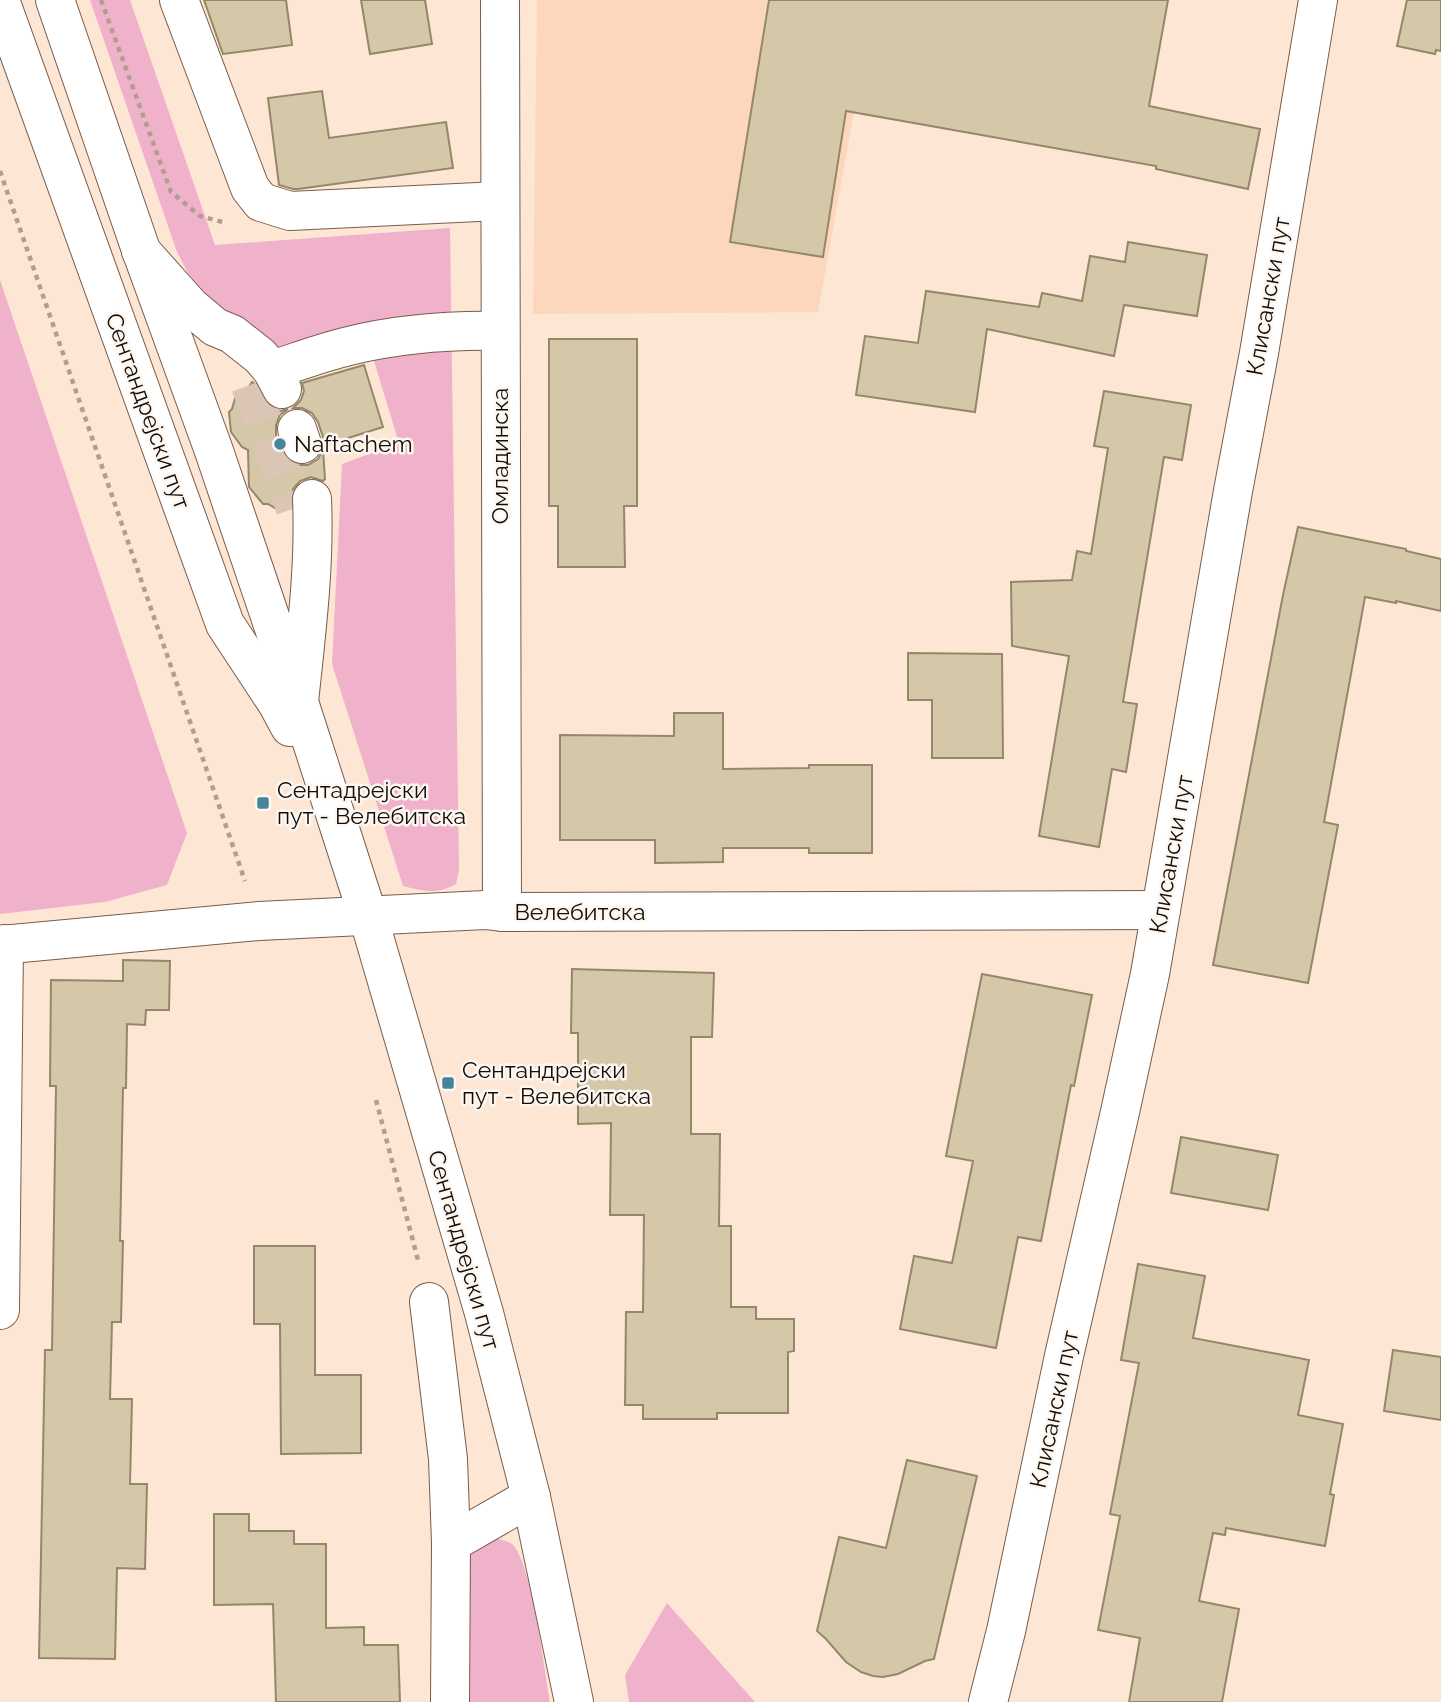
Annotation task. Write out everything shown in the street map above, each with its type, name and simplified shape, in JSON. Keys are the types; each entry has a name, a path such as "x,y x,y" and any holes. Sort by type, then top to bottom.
{"street":[{"name":"Сентандрејски пут","path":"0,0 225,625 277,703 332,804"},
{"name":"Сентандрејски пут","path":"55,0 214,451 368,916 484,1313 531,1497 574,1702"},
{"path":"179,0 250,188 261,202 290,211 499,201"},
{"name":"Омладинска","path":"500,0 502,912"},
{"name":"Клисански пут","path":"988,1702 1006,1631 1064,1356 1150,974 1318,0"},
{"path":"141,250 190,306 215,327 232,334 260,356 268,382 348,346 403,336 500,331"},
{"path":"299,702 312,554 304,504"},
{"name":"Велебитска","path":"2,944 259,921 485,910 1161,910"},
{"path":"0,1310 2,944"},
{"path":"429,1302 448,1459 451,1543 450,1702"},
{"path":"451,1543 531,1497"}],"path":[{"path":"102,0 171,192 200,216 233,225"},
{"path":"0,171 259,921"},
{"path":"373,1087 429,1302"}],"shaded area":[{"path":"90,0 130,0 215,245 450,228 459,870 456,884 442,890 430,891 403,886 332,664 342,464 399,443 366,335 294,358 214,302 202,290 188,273 177,252"},
{"path":"537,0 874,0 818,312 533,314"},
{"path":"0,280 187,833 167,885 105,902 0,914"},
{"path":"496,1538 512,1544 525,1571 550,1702 459,1702 458,1561"},
{"path":"667,1603 755,1702 629,1702 625,1675"}],"building":[{"path":"204,0 286,0 292,45 223,54"},
{"path":"361,0 425,0 432,44 370,54"},
{"path":"769,0 1168,0 1149,106 1260,129 1248,189 1156,169 1156,166 846,111 823,257 730,242"},
{"path":"1407,0 1441,0 1441,51 1436,50 1435,54 1397,46"},
{"path":"322,91 329,138 446,122 453,168 298,189 279,185 268,98"},
{"path":"1128,242 1207,255 1197,316 1124,305 1114,356 987,329 975,412 856,395 865,336 918,343 926,291 1039,307 1042,293 1082,301 1090,256 1125,262"},
{"path":"549,339 637,339 637,506 624,506 625,567 558,567 558,506 549,506"},
{"path":"364,365 383,427 323,446 318,422 312,413 302,408 293,408 301,400 304,391 302,383"},
{"path":"252,382 270,407 280,411 288,409 280,415 276,425 276,436 287,460 297,465 308,465 318,459 323,450 325,479 323,481 311,477 300,481 293,489 290,508 280,511 263,504 249,487 248,450 242,447 231,432 229,412 236,395 247,390"},
{"path":"1104,391 1191,405 1182,460 1164,457 1123,702 1137,704 1126,772 1112,769 1099,847 1039,836 1069,656 1012,646 1011,582 1072,580 1077,551 1091,554 1108,448 1094,446"},
{"path":"1298,527 1406,549 1441,559 1441,611 1365,597 1324,822 1338,825 1308,983 1213,965"},
{"path":"908,653 1002,654 1003,758 932,758 932,700 908,700"},
{"path":"674,713 723,713 723,769 872,765 872,853 809,853 809,848 723,848 723,862 655,863 655,840 560,840 560,735 674,736"},
{"path":"123,960 170,961 169,1010 146,1010 145,1025 127,1024 126,1088 123,1088 121,1322 112,1322 110,1399 132,1399 130,1484 147,1484 145,1569 117,1568 115,1659 39,1658 45,1350 52,1350 56,1086 50,1086 51,980 123,981"},
{"path":"572,969 714,973 712,1037 691,1037 691,1134 720,1134 719,1226 731,1226 731,1307 756,1307 756,1319 794,1319 794,1351 788,1352 788,1413 717,1413 717,1419 643,1419 643,1405 625,1405 626,1312 643,1312 644,1215 610,1215 611,1123 578,1124 578,1033 571,1033"},
{"path":"982,974 1092,995 1074,1086 1071,1085 1041,1241 1018,1237 996,1348 900,1329 914,1256 952,1263 973,1161 946,1156"},
{"path":"1181,1137 1278,1155 1268,1210 1171,1193"},
{"path":"254,1246 315,1246 315,1375 361,1375 361,1453 281,1454 280,1324 254,1324"},
{"path":"1138,1264 1205,1276 1193,1338 1309,1360 1298,1415 1343,1424 1330,1494 1334,1495 1325,1546 1226,1528 1225,1535 1213,1533 1199,1601 1239,1609 1222,1702 1129,1702 1140,1638 1098,1630 1120,1516 1110,1514 1139,1363 1121,1360"},
{"path":"1393,1350 1441,1357 1441,1420 1384,1411"},
{"path":"907,1460 977,1476 934,1659 898,1674 873,1676 846,1662 817,1631 839,1537 886,1548"},
{"path":"214,1514 249,1514 249,1531 294,1531 294,1544 326,1544 326,1628 364,1627 364,1645 398,1645 400,1702 276,1702 273,1604 214,1605"}],"tunnel":[{"path":"250,385 295,508"}],"place":[{"name":"Naftachem","path":"280,444"},
{"name":"Сентадрејски пут - Велебитска","path":"263,803"},
{"name":"Сентандрејски пут - Велебитска","path":"448,1083"}]}
